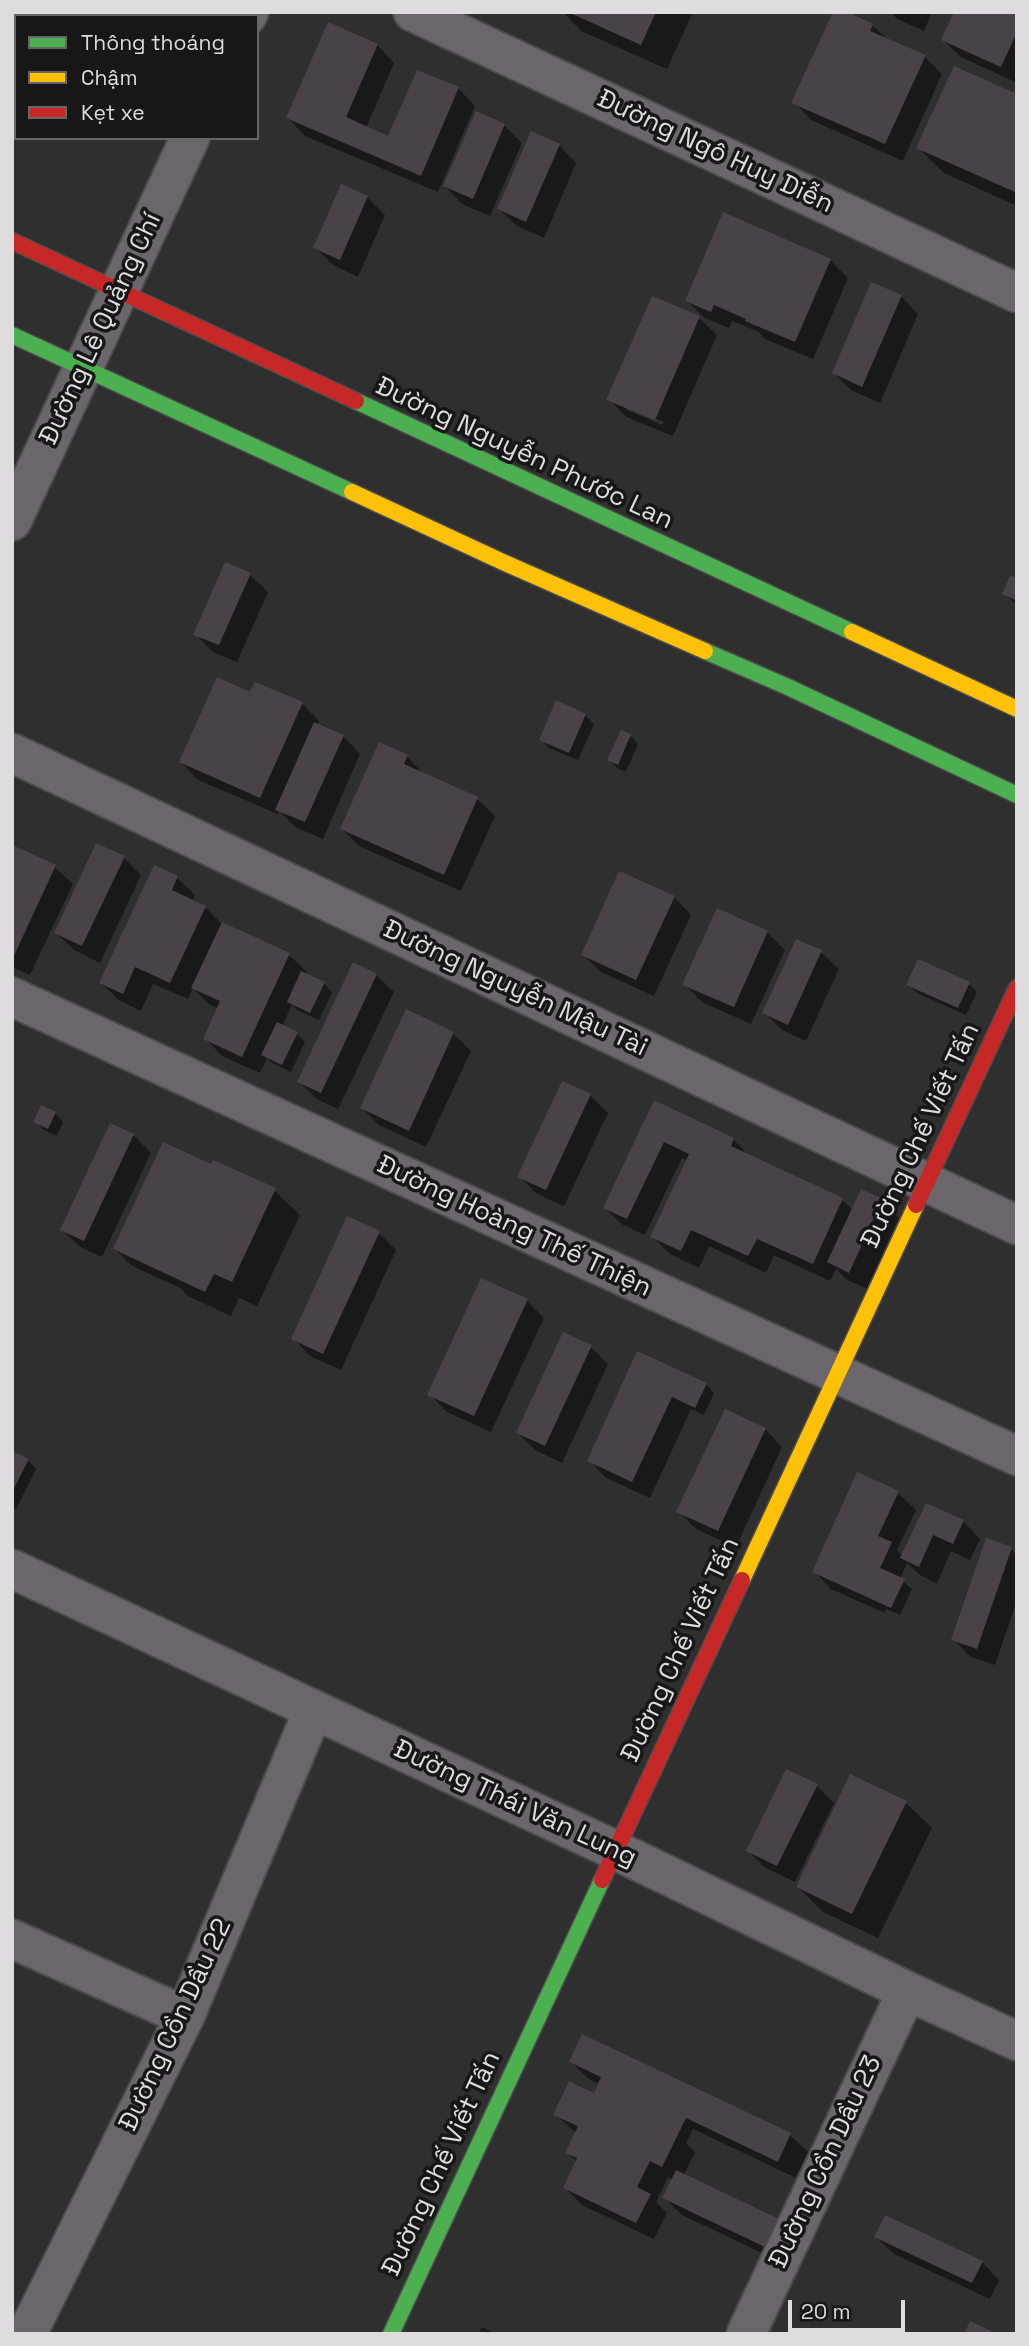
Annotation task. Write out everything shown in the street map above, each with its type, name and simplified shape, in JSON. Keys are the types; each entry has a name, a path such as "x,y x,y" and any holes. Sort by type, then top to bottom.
{"main road":[{"name":"Đường Nguyễn Phước Lan","path":"12,242 1017,709"},
{"path":"12,335 505,563 788,687 1017,795"},
{"name":"Đường Chế Viết Tấn","path":"391,2334 1017,988"}],"street":[{"name":"Đường Ngô Huy Diễn","path":"413,12 1017,293"},
{"name":"Đường Lê Quảng Chí","path":"12,521 189,140"},
{"name":"Đường Nguyễn Mậu Tài","path":"12,753 1017,1225"},
{"name":"Đường Hoàng Thế Thiện","path":"12,997 1017,1455"},
{"name":"Đường Thái Văn Lung","path":"12,1569 1017,2041"},
{"name":"Đường Cồn Dầu 22","path":"24,2326 185,2016 313,1711"},
{"path":"12,1939 185,2016"},
{"name":"Đường Cồn Dầu 23","path":"746,2334 907,1991"}],"building":[{"path":"568,12 656,12 641,45"},
{"path":"833,12 848,12 873,24 870,31 926,55 885,144 791,103"},
{"path":"954,12 1017,12 1017,32 1001,67 941,40"},
{"path":"328,22 378,44 346,117 388,136 417,70 459,87 421,176 286,118"},
{"path":"954,66 1017,94 1017,193 916,148"},
{"path":"476,111 505,124 473,199 443,186"},
{"path":"531,131 560,144 526,222 497,209"},
{"path":"341,184 368,196 340,260 313,248"},
{"path":"723,212 831,259 795,342 714,305 711,312 685,301"},
{"path":"871,282 902,295 862,387 832,373"},
{"path":"652,296 700,316 655,420 606,400"},
{"path":"225,562 251,573 219,645 193,635"},
{"path":"1010,576 1017,578 1017,601 1002,594"},
{"path":"217,677 250,692 255,682 303,702 260,798 179,762"},
{"path":"556,700 586,714 569,753 539,740"},
{"path":"314,722 344,735 305,822 275,810"},
{"path":"621,730 631,734 618,765 607,760"},
{"path":"379,742 408,755 404,764 478,797 444,875 340,829"},
{"path":"96,843 125,856 82,946 54,933"},
{"path":"12,845 56,865 12,960"},
{"path":"154,865 178,876 172,890 206,906 170,983 135,967 123,994 99,983"},
{"path":"619,871 675,896 636,980 581,955"},
{"path":"717,908 768,931 734,1007 682,985"},
{"path":"222,922 290,953 242,1057 203,1039 220,1001 191,988"},
{"path":"796,939 822,950 788,1025 762,1013"},
{"path":"918,959 970,982 958,1008 906,985"},
{"path":"353,962 377,974 321,1093 297,1082"},
{"path":"301,971 325,982 310,1013 287,1002"},
{"path":"406,1009 454,1032 409,1131 360,1108"},
{"path":"277,1022 298,1032 282,1065 261,1055"},
{"path":"562,1081 591,1094 546,1190 517,1177"},
{"path":"654,1100 734,1138 731,1146 843,1198 813,1264 757,1239 748,1256 691,1230 681,1251 650,1237 689,1154 664,1142 627,1219 603,1208"},
{"path":"41,1105 56,1112 48,1129 33,1122"},
{"path":"110,1123 134,1134 84,1241 60,1230"},
{"path":"163,1142 211,1164 213,1160 276,1188 232,1282 214,1274 205,1292 113,1249"},
{"path":"861,1189 883,1199 849,1273 827,1262"},
{"path":"347,1216 380,1231 323,1354 291,1339"},
{"path":"481,1278 528,1299 474,1416 427,1395"},
{"path":"563,1332 592,1345 545,1446 516,1433"},
{"path":"637,1351 707,1383 695,1408 672,1397 632,1482 587,1461"},
{"path":"725,1409 766,1428 718,1531 676,1512"},
{"path":"12,1451 29,1459 12,1492"},
{"path":"857,1472 899,1491 878,1536 892,1542 880,1568 905,1579 891,1608 812,1572"},
{"path":"926,1503 964,1520 953,1544 933,1535 919,1567 900,1558"},
{"path":"986,1538 1012,1547 977,1649 951,1640"},
{"path":"786,1769 818,1784 777,1866 746,1851"},
{"path":"850,1774 907,1801 852,1914 796,1887"},
{"path":"582,2034 791,2133 778,2162 686,2118 662,2167 650,2161 637,2187 651,2194 636,2223 563,2188 577,2158 565,2153 578,2126 553,2115 569,2081 594,2093 601,2077 569,2062"},
{"path":"676,2170 779,2219 765,2247 662,2198"},
{"path":"885,2215 983,2261 972,2283 874,2237"},
{"path":"970,2321 997,2334 964,2334"}],"traffic: fast":[{"path":"12,335 352,492"},
{"path":"356,401 852,632"},
{"path":"705,651 1017,795"},
{"path":"391,2334 602,1880"}],"traffic: slow":[{"path":"352,492 705,651"},
{"path":"852,632 1017,709"},
{"path":"742,1580 916,1205"}],"traffic: jam":[{"path":"12,241 356,401"},
{"path":"916,1205 1017,988"},
{"path":"602,1880 742,1580"}]}
